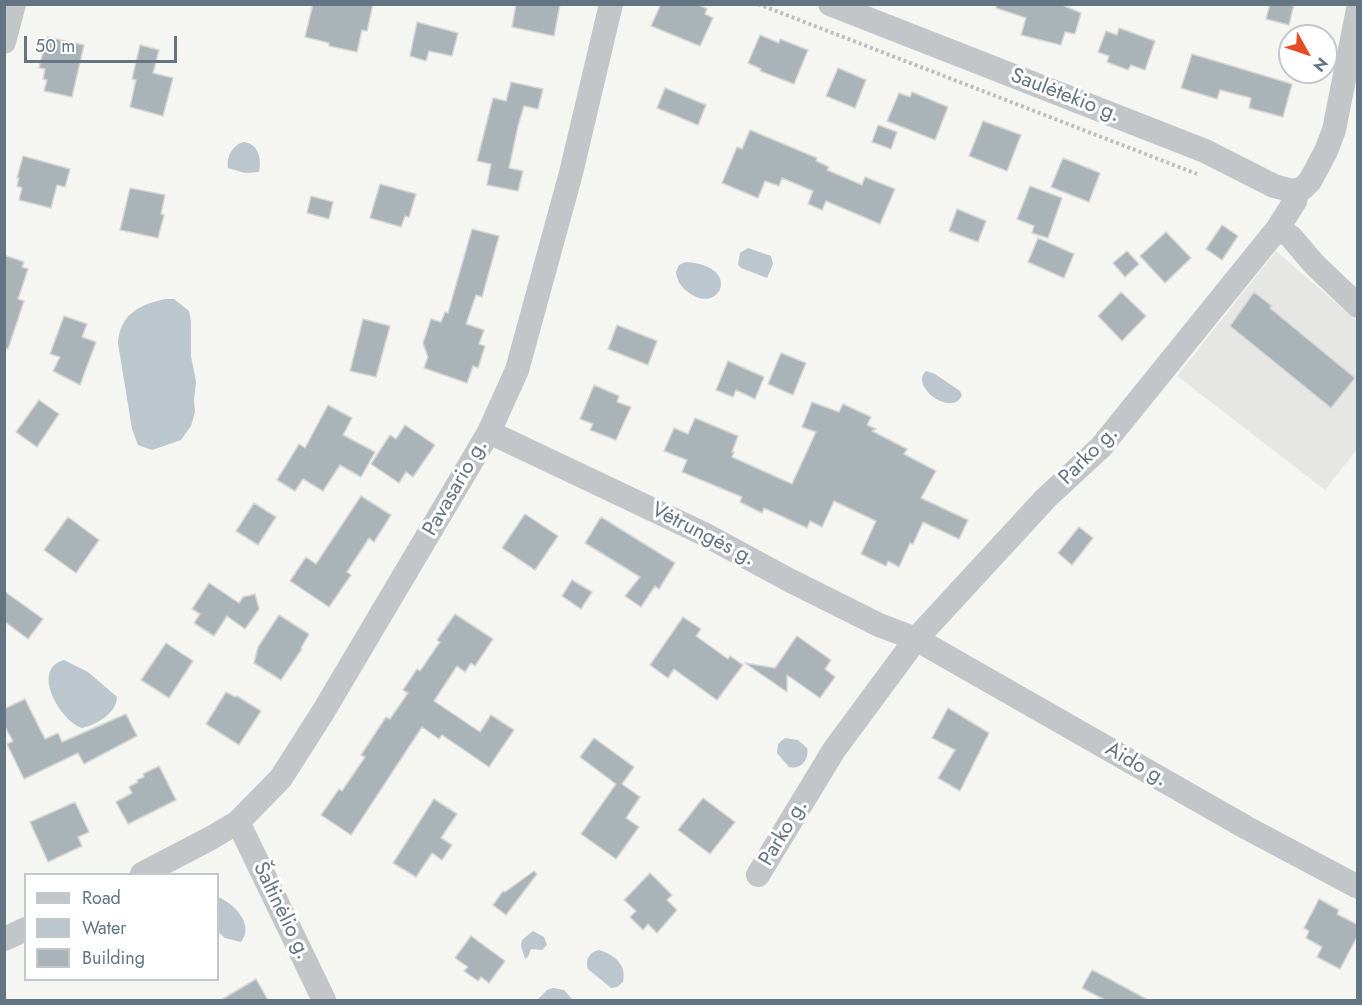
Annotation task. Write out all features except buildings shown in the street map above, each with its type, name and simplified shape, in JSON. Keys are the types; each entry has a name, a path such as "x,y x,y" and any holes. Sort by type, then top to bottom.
{"street":[{"path":"4,42 14,4"},
{"name":"Pavasario g.","path":"144,873 238,822 280,778 489,432 517,370 523,349 571,172 611,4"},
{"name":"Saulėtekio g.","path":"830,4 1205,151 1274,186 1287,191 1298,190"},
{"name":"Parko g.","path":"758,875 834,750 916,639 1046,498 1101,447 1278,228 1295,201 1298,190 1310,181 1334,130 1358,9"},
{"path":"1278,228 1291,237 1314,264 1358,306"},
{"name":"Vėtrungės g.","path":"489,432 704,534 879,625 916,639"},
{"name":"Aido g.","path":"916,639 1247,828 1358,887"},
{"name":"Šaltinėlio g.","path":"238,822 324,1000"},
{"path":"4,939 24,930"}],"path":[{"path":"758,4 1203,176"}],"shaded area":[{"path":"1276,251 1357,321 1357,449 1325,490 1177,376"}],"water":[{"path":"243,142 252,145 258,152 259,172 245,173 228,168 231,152"},
{"path":"748,248 771,256 773,264 767,278 738,265 740,253"},
{"path":"685,262 703,265 715,271 720,279 721,288 717,294 709,298 699,298 683,288 676,272 679,265"},
{"path":"174,299 189,311 191,357 196,381 195,412 191,426 181,440 152,450 138,445 132,429 118,343 123,325 132,312 147,304"},
{"path":"926,371 935,374 960,391 962,395 957,401 950,403 934,398 923,385 922,378"},
{"path":"64,660 88,672 117,697 110,713 82,728 65,716 52,695 49,684 49,673 54,665"},
{"path":"785,738 798,740 807,748 806,760 797,767 789,767 777,753 778,744"},
{"path":"219,898 236,909 246,929 241,942 225,938 219,933"},
{"path":"533,931 544,937 547,945 542,950 531,949 525,959 521,946 522,940"},
{"path":"599,950 615,958 621,966 623,982 617,987 611,988 588,969 589,957"},
{"path":"553,988 564,990 573,1000 537,1000 547,990"}]}
